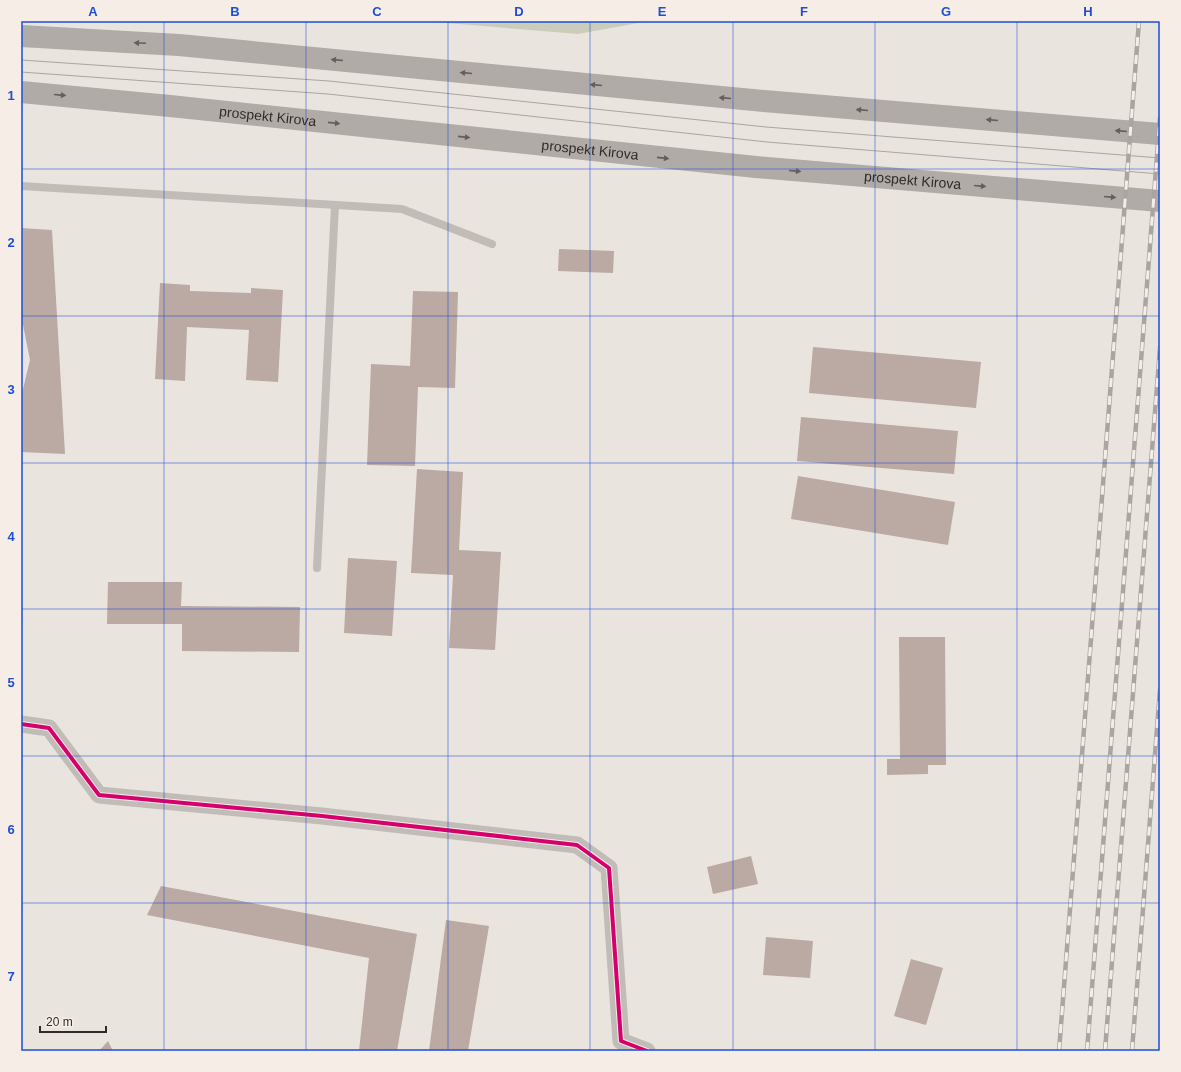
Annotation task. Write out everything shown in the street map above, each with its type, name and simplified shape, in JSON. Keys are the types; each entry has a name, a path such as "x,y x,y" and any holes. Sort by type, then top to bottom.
{"main road":[{"path":"21,36 179,45 764,102 1160,134"},
{"name":"prospekt Kirova","path":"21,92 170,106 756,168 1160,201"}],"street":[{"path":"21,724 48,728 99,795 322,816 577,845 609,868 621,1041 647,1051"}],"lane":[{"path":"21,186 402,209 492,244"},
{"path":"317,568 334,205"}],"green space":[{"path":"649,21 578,34 435,22"}],"building":[{"path":"21,228 52,230 65,454 21,452 21,393 30,360 23,325 21,325"},
{"path":"559,249 614,251 613,273 558,271"},
{"path":"160,283 190,285 190,291 251,293 251,288 283,290 278,382 246,380 249,330 187,327 185,381 155,379"},
{"path":"413,291 458,292 455,388 418,387 415,466 367,465 371,364 410,366"},
{"path":"813,347 981,362 976,408 809,393"},
{"path":"801,417 958,431 954,474 797,461"},
{"path":"417,469 463,472 459,550 501,552 495,650 449,648 453,575 411,573"},
{"path":"798,476 955,502 948,545 791,519"},
{"path":"348,558 397,561 392,636 344,633"},
{"path":"108,582 182,582 181,606 300,607 299,652 182,651 182,624 107,624"},
{"path":"899,637 945,637 946,765 928,765 928,774 887,775 887,759 900,759"},
{"path":"751,856 758,884 713,894 707,867"},
{"path":"161,886 417,934 397,1051 359,1051 369,958 147,915"},
{"path":"446,920 489,926 468,1051 429,1051"},
{"path":"766,937 813,941 810,978 763,975"},
{"path":"911,959 943,968 926,1025 894,1016"},
{"path":"108,1041 113,1051 99,1051"}],"tram line":[{"path":"21,60 329,81 766,127 1160,158"},
{"path":"21,72 328,94 767,142 1160,174"}],"railway":[{"path":"1059,1051 1139,21"},
{"path":"1087,1051 1160,118"},
{"path":"1105,1051 1160,348"},
{"path":"1132,1051 1160,690"}],"cycle path":[{"path":"21,724 49,728 99,795 322,816 577,845 609,868 621,1041 647,1051"}]}
